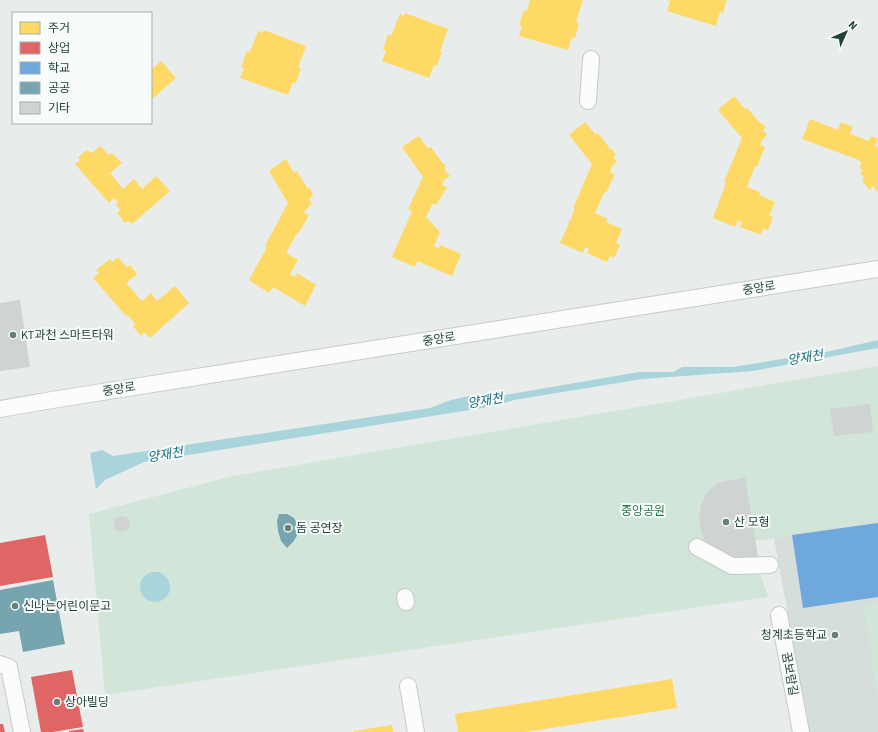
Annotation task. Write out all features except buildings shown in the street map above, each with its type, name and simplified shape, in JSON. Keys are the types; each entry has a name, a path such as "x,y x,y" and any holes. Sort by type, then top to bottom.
{"street":[{"path":"588,101 591,59"},
{"name":"중앙로","path":"0,409 67,397 878,269"},
{"path":"697,547 732,566 770,565"},
{"name":"꿈보람길","path":"779,615 801,732"},
{"path":"0,664 9,667 22,732"},
{"path":"408,686 416,732"}],"shaded area":[{"name":"청계초등학교","path":"878,520 878,732 810,732 774,539"}],"green space":[{"name":"중앙공원","path":"878,366 878,520 774,539 750,541 768,597 105,695 89,514 232,476"},
{"path":"878,603 878,701 864,605"}],"water":[{"name":"양재천","path":"878,340 878,348 753,371 642,379 514,400 495,406 144,462 105,480 96,489 90,453 102,450 113,456 430,408 451,400 469,396 485,398 493,395 499,396 639,372 673,372 682,367 733,367 826,352"},
{"path":"155,572 166,576 170,587 166,598 155,602 144,598 140,587 144,576"}],"place":[{"name":"KT과천 스마트타워","path":"13,335"},
{"name":"산 모형","path":"726,522"},
{"name":"돔 공연장","path":"288,528"},
{"name":"신나는어린이문고","path":"15,606"},
{"name":"청계초등학교","path":"835,635"},
{"name":"상아빌딩","path":"57,702"}]}
